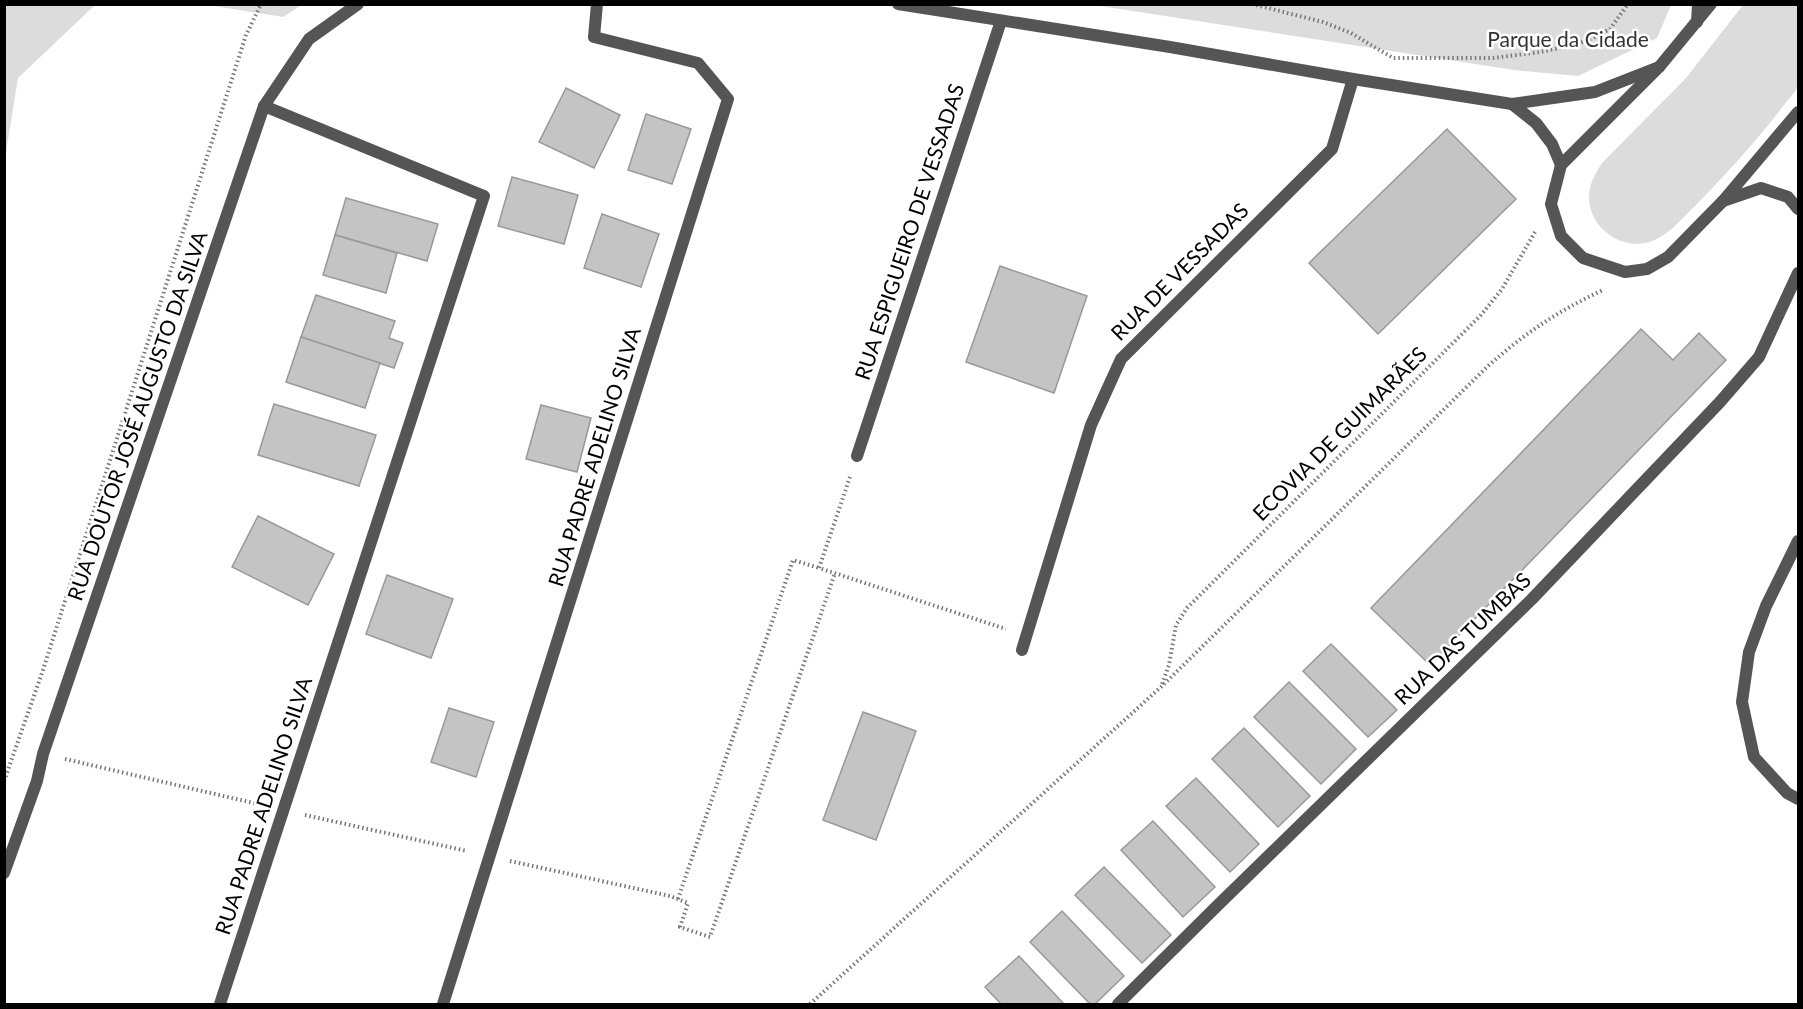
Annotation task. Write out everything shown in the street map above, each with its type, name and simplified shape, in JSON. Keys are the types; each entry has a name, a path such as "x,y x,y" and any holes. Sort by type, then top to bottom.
{"street":[{"name":"RUA DOUTOR JOSÉ AUGUSTO DA SILVA","path":"4,873 264,106 309,39 358,4"},
{"name":"RUA PADRE ADELINO SILVA","path":"443,1005 728,99 698,63 594,37 597,4"},
{"path":"898,4 1512,104 1595,92 1660,66"},
{"path":"1697,22 1698,4"},
{"path":"1711,4 1660,66 1561,165 1551,204 1561,236 1583,258 1625,272 1647,269 1668,257 1723,201 1798,112"},
{"name":"RUA ESPIGUEIRO DE VESSADAS","path":"857,456 1001,21"},
{"name":"RUA DE VESSADAS","path":"1022,650 1091,425 1121,359 1332,149 1353,79"},
{"path":"1512,104 1536,123 1552,144 1561,165"},
{"name":"RUA PADRE ADELINO SILVA","path":"220,1005 484,196 264,106"},
{"path":"1723,201 1761,188 1788,197 1798,209"},
{"name":"RUA DAS TUMBAS","path":"1118,1005 1532,599 1720,402 1759,357 1798,273"},
{"path":"1798,541 1766,606 1749,652 1742,702 1754,757 1787,793 1798,799"}],"path":[{"path":"4,781 42,673 246,35 261,4"},
{"path":"1252,4 1323,22 1351,33 1393,58 1493,58 1575,45 1595,37 1610,29 1628,4"},
{"name":"ECOVIA DE GUIMARÃES","path":"1161,687 1169,665 1176,625 1187,608 1481,315 1502,289 1551,204"},
{"path":"810,1005 1161,687 1488,366 1550,317 1606,288"},
{"path":"819,568 857,456"},
{"path":"678,899 793,560 1026,636"},
{"path":"43,754 678,899 688,903 680,927 710,937 835,573"},
{"path":"4,756 11,761"}],"green space":[{"path":"5,4 95,5 18,78 5,158"},
{"name":"Parque da Cidade","path":"1671,4 1657,38 1578,76 1514,70 1094,5"},
{"path":"208,5 301,5 283,17"},
{"path":"1743,5 1798,5 1800,61 1798,87 1740,158 1679,222 1661,237 1654,241 1634,244 1612,237 1596,221 1589,200 1592,181 1602,163 1686,78"}],"building":[{"path":"566,88 620,115 594,168 539,142"},
{"path":"646,114 691,129 672,184 628,170"},
{"path":"1447,129 1516,199 1378,334 1309,263"},
{"path":"512,177 578,195 564,244 498,226"},
{"path":"346,198 438,224 427,261 335,235"},
{"path":"602,214 659,234 641,287 584,268"},
{"path":"335,235 397,253 386,293 323,275"},
{"path":"1000,266 1087,296 1054,393 966,362"},
{"path":"316,295 395,321 389,338 403,343 394,368 301,337"},
{"path":"1641,329 1673,360 1699,333 1726,360 1430,665 1371,608"},
{"path":"301,337 380,363 365,408 286,382"},
{"path":"274,404 376,435 359,486 258,455"},
{"path":"541,405 591,418 577,472 526,459"},
{"path":"258,516 334,554 308,605 232,567"},
{"path":"387,575 453,599 431,658 366,634"},
{"path":"1331,644 1397,710 1368,737 1303,671"},
{"path":"1289,682 1356,749 1321,784 1254,717"},
{"path":"449,708 494,722 476,777 431,762"},
{"path":"863,712 916,731 876,840 823,820"},
{"path":"1244,728 1310,796 1278,827 1212,759"},
{"path":"1196,778 1259,844 1230,872 1166,806"},
{"path":"1153,821 1215,887 1183,917 1121,850"},
{"path":"1104,867 1171,935 1142,963 1075,895"},
{"path":"1062,911 1124,976 1095,1004 1090,1004 1030,942"},
{"path":"1019,956 1064,1004 1001,1004 985,987"}]}
